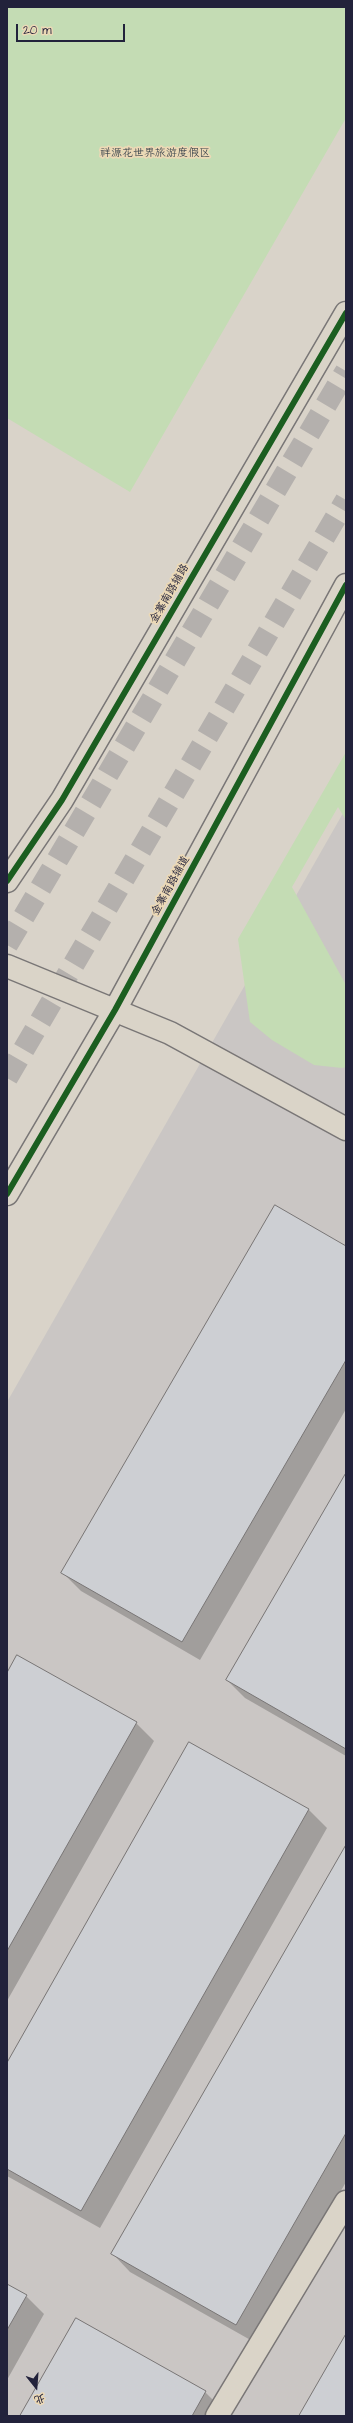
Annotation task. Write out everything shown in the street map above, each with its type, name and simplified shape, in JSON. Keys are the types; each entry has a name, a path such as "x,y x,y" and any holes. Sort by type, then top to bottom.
{"street":[{"name":"金寨南路辅路","path":"7,881 62,800 346,313"},
{"name":"金寨南路辅道","path":"7,1194 115,1010 346,585"},
{"path":"7,966 170,1033 346,1129"},
{"path":"217,2416 346,2202"}],"shaded area":[{"path":"346,808 346,2416 7,2416 7,1402"}],"green space":[{"name":"祥源花世界旅游度假区","path":"7,7 346,7 346,118 130,492 7,418"},
{"path":"346,752 346,820 338,807 292,887 346,985 346,1067 342,1068 314,1065 272,1040 250,1022 238,939"}],"building":[{"path":"275,1205 346,1246 346,1360 182,1642 61,1573"},
{"path":"346,1473 346,1749 226,1680"},
{"path":"17,1655 137,1722 7,1951 7,1673"},
{"path":"189,1742 309,1809 81,2211 7,2169 7,2063"},
{"path":"346,1845 346,2133 236,2325 111,2254"},
{"path":"7,2284 27,2295 7,2330"},
{"path":"76,2318 206,2391 192,2416 20,2416"},
{"path":"346,2334 346,2416 299,2416"}],"tunnel":[{"path":"7,945 346,371"},
{"path":"7,1078 346,500"}],"cycle path":[{"path":"7,881 62,800 346,313"},
{"path":"7,1194 115,1010 346,585"}]}
